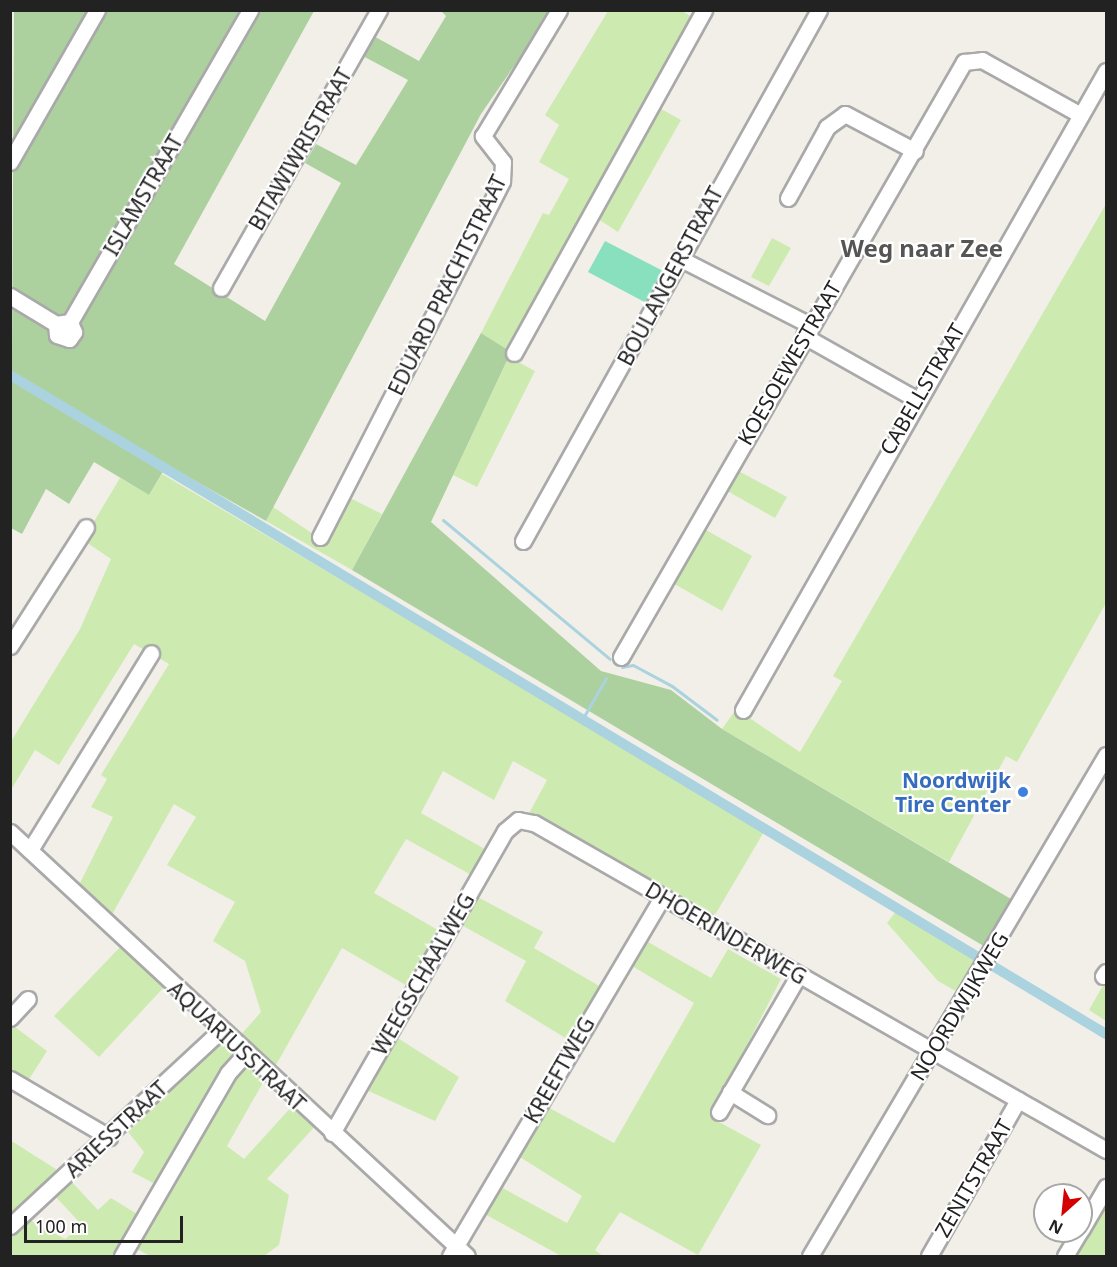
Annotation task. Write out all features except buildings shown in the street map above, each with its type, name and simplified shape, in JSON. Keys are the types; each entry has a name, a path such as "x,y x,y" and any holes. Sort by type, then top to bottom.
{"street":[{"path":"10,162 97,10"},
{"name":"ISLAMSTRAAT","path":"10,296 63,323 250,10"},
{"name":"BITAWIWRISTRAAT","path":"221,288 379,10"},
{"name":"EDUARD PRACHTSTRAAT","path":"320,537 502,181 503,162 483,136 559,10"},
{"path":"514,353 704,10"},
{"name":"BOULANGERSTRAAT","path":"523,541 819,10"},
{"name":"KOESOEWESTRAAT","path":"621,657 807,331 915,151 964,62 972,57 1081,115"},
{"name":"CABELLSTRAAT","path":"743,710 916,399 1107,71"},
{"path":"788,198 826,127 845,114 915,151"},
{"path":"679,258 807,331 916,399"},
{"path":"10,646 86,527"},
{"path":"30,850 151,653"},
{"name":"NOORDWIJKWEG","path":"810,1257 1107,755"},
{"name":"DHOERINDERWEG","path":"518,820 534,823 931,1052 1107,1150"},
{"name":"WEEGSCHAALWEG","path":"332,1133 505,831 518,820"},
{"name":"AQUARIUSSTRAAT","path":"10,832 458,1253"},
{"name":"KREEFTWEG","path":"458,1253 663,896"},
{"path":"719,1112 798,976"},
{"path":"10,1018 28,999"},
{"name":"ARIESSTRAAT","path":"10,1226 109,1137 220,1031"},
{"path":"122,1257 228,1073 244,1054"},
{"path":"10,1079 109,1137"},
{"path":"730,1092 767,1114"},
{"name":"ZENITSTRAAT","path":"929,1257 1018,1100"},
{"path":"1093,1210 1107,1187"},
{"path":"1065,1257 1073,1243"}],"green space":[{"path":"14,11 314,11 174,264 265,321 341,183 305,163 316,144 356,165 408,80 359,54 370,34 419,61 446,16 441,11 552,11 481,114 266,521 167,465 149,495 94,462 69,504 46,489 22,534 11,528"},
{"path":"608,11 682,11 692,17 511,352 481,333 543,213 549,215 569,179 539,162 559,125 545,115"},
{"path":"654,105 681,120 618,232 595,217"},
{"path":"1106,204 1106,603 1017,762 1006,756 949,862 722,729 734,712 742,713 800,752 842,681 833,676"},
{"path":"772,238 791,248 769,286 751,277"},
{"path":"605,241 667,273 652,306 588,272"},
{"path":"481,333 511,352 431,522 601,671 671,690 722,729 1016,902 987,948 352,570"},
{"path":"509,357 535,371 477,487 453,475"},
{"path":"733,468 787,497 775,518 722,488"},
{"path":"162,474 765,830 712,920 528,815 547,780 513,761 494,800 443,771 421,813 490,852 475,877 406,839 374,893 443,933 411,988 342,948 272,1072 237,1039 261,1012 245,961 213,941 235,902 167,865 196,817 174,804 109,920 77,889 113,817 91,807 107,779 101,775 169,664 134,644 59,765 35,750 11,790 10,743 80,629 111,559 83,540 120,478 149,495"},
{"path":"344,495 382,514 352,570 266,521 273,507 322,540"},
{"path":"699,526 752,556 722,611 669,581"},
{"path":"472,894 543,932 534,948 601,987 572,1042 505,1001 526,961 456,922"},
{"path":"897,910 979,960 959,993 938,981 887,923"},
{"path":"641,938 711,978 728,949 781,979 710,1117 761,1145 698,1255 620,1212 595,1250 603,1256 561,1256 481,1212 497,1185 567,1223 582,1196 515,1154 544,1105 614,1143 694,1003 627,963"},
{"path":"123,944 166,985 99,1057 54,1016"},
{"path":"1106,980 1106,1021 1089,1010"},
{"path":"11,1024 47,1051 26,1084 11,1075"},
{"path":"393,1035 459,1077 435,1121 362,1088"},
{"path":"219,1042 238,1055 159,1186 132,1172 144,1152 125,1128"},
{"path":"245,1060 265,1079 227,1146 244,1159 294,1104 317,1124 267,1179 289,1195 279,1245 264,1256 150,1256 131,1246"},
{"path":"10,1140 62,1173 10,1219"},
{"path":"69,1179 98,1210 111,1198 142,1217 118,1256 11,1256 10,1233 26,1218 65,1239 82,1225 53,1194"},
{"path":"1101,1204 1106,1207 1106,1256 1071,1256 1078,1243 1093,1243 1093,1218"}],"waterway":[{"path":"10,375 1106,1034"},
{"path":"443,520 610,659"},
{"path":"622,667 633,665 672,686 717,720"},
{"path":"583,718 606,678"}],"place":[{"name":"Noordwijk Tire Center","path":"1023,792"}],"district":[{"name":"Weg naar Zee","path":"922,248"}]}
